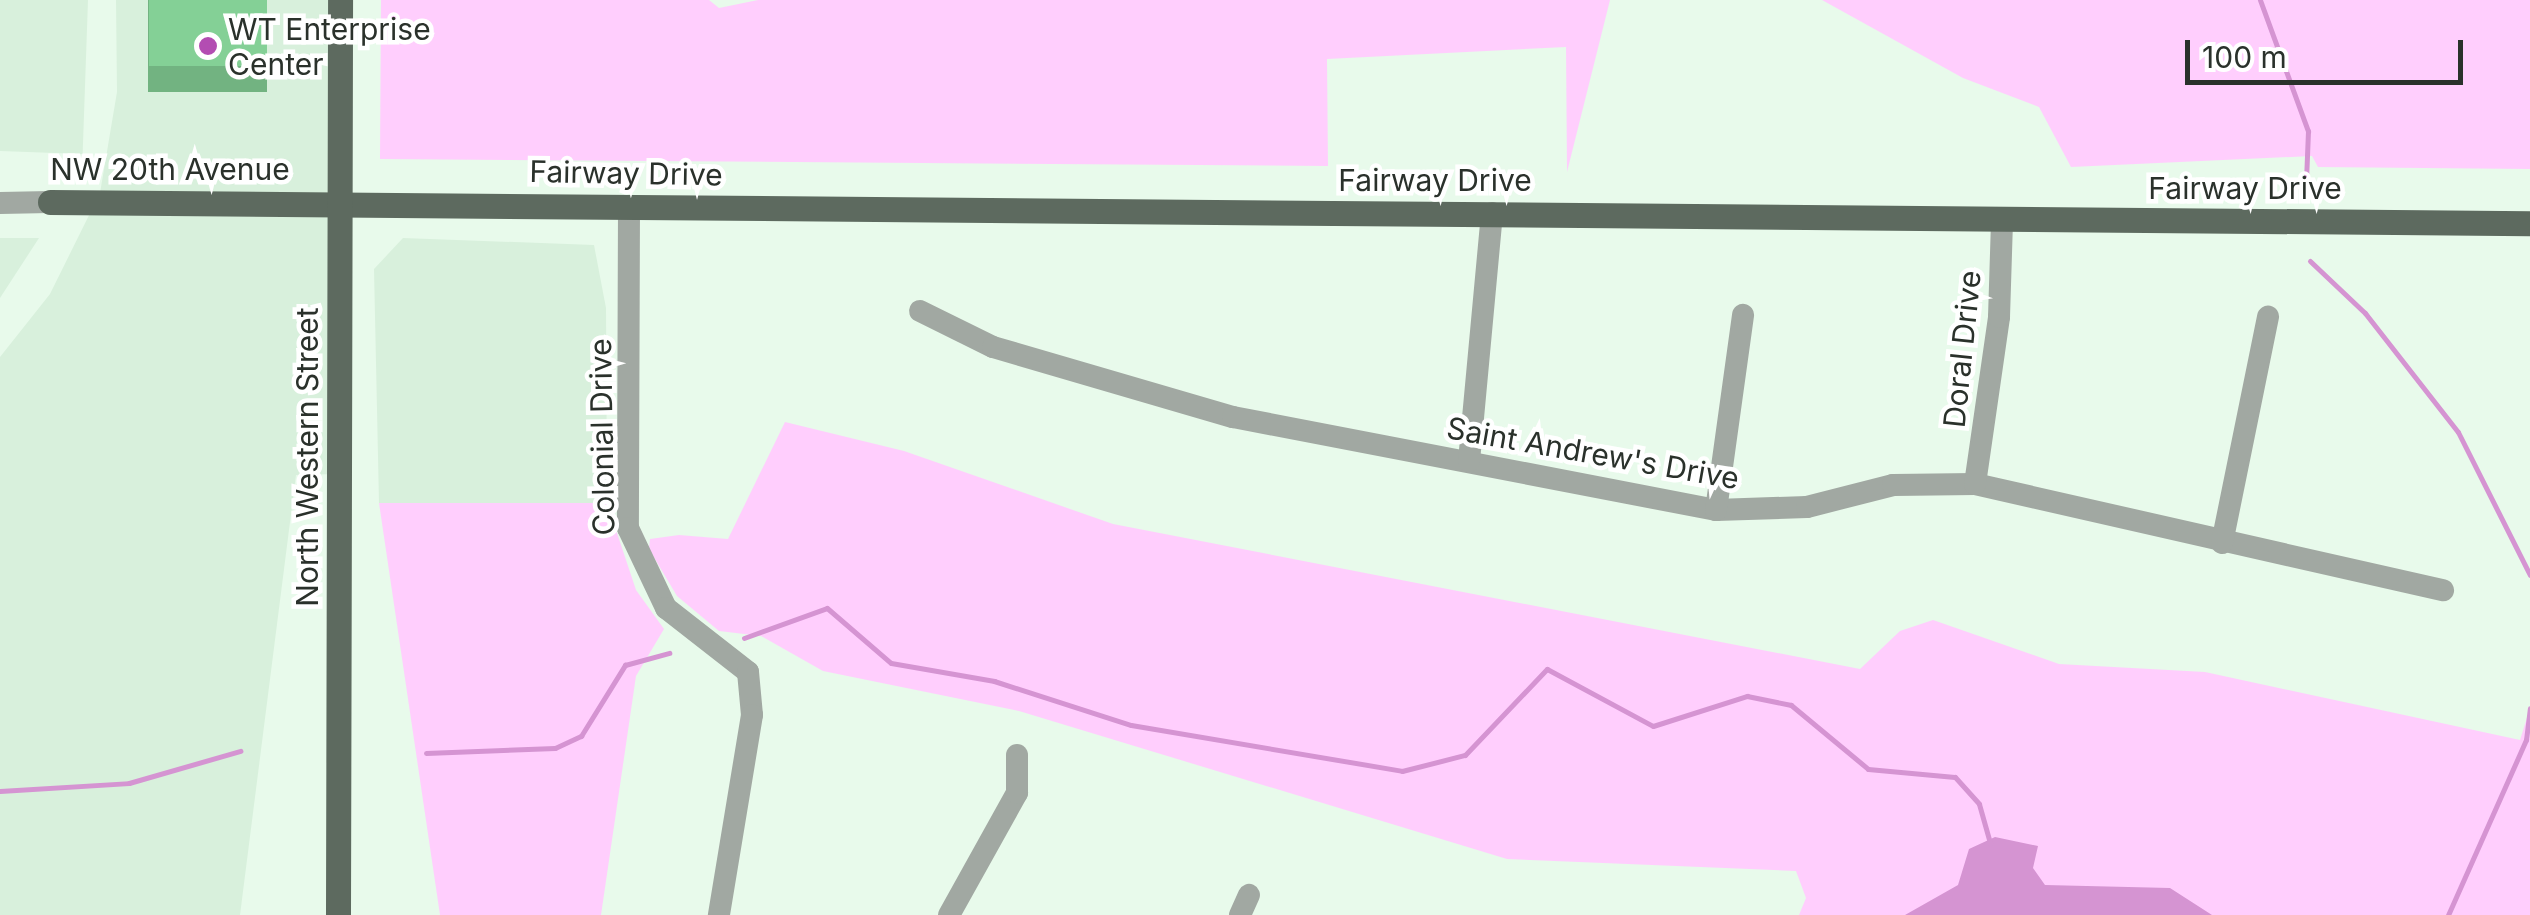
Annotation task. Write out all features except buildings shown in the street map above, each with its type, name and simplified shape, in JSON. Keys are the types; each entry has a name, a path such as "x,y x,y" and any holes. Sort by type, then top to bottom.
{"main road":[{"name":"North Western Street","path":"338,915 340,0"},
{"name":"NW 20th Avenue","path":"50,202 340,200"},
{"name":"Fairway Drive","path":"340,200 2530,223"}],"street":[{"name":"NW 20th Avenue","path":"0,202 50,202"},
{"name":"Colonial Drive","path":"629,206 628,528 666,608 748,672 752,715 719,915"},
{"path":"1469,461 1492,213"},
{"name":"Doral Drive","path":"1975,484 2000,317 2002,218"},
{"name":"Saint Andrew's Drive","path":"920,311 1090,379 1716,510 1975,484 2443,590"},
{"path":"1716,510 1744,315"},
{"path":"2222,543 2268,318"},
{"path":"948,915 1018,793 1017,755"}],"shaded area":[{"path":"0,0 88,0 83,154 0,151"},
{"path":"116,0 340,0 339,474 296,475 240,915 0,915 0,357 50,294 100,193 117,92"},
{"path":"381,0 709,0 719,8 758,0 1610,0 1567,172 1566,47 1327,59 1328,166 380,159"},
{"path":"1822,0 2530,0 2530,169 2318,167 2312,156 2071,167 2039,107 1963,78"},
{"path":"0,238 39,238 0,298"},
{"path":"403,238 594,245 606,308 607,503 379,503 374,269"},
{"path":"785,422 904,451 1113,524 1860,669 1900,631 1933,620 2059,664 2205,672 2520,740 2530,708 2530,915 1799,915 1806,898 1796,871 1507,859 1019,711 823,671 761,636 719,631 677,596 649,549 650,539 679,535 728,539"},
{"path":"379,503 607,503 636,590 664,629 636,676 601,915 440,915"},
{"path":"1995,837 2038,846 2033,868 2045,885 2170,888 2212,915 1905,915 1958,885 1969,849"}],"waterway":[{"path":"2260,0 2308,131 2306,181"},
{"path":"2310,261 2365,313 2458,432 2530,575"},
{"path":"744,638 827,608 891,663 994,681 1131,725 1402,771 1465,755 1547,669 1653,726 1747,696 1791,705 1868,769 1955,777 1979,804 1990,843"},
{"path":"426,753 555,748 581,736 625,665 669,653"},
{"path":"2448,915 2526,740 2530,708"},
{"path":"0,791 129,783 240,751"}],"place":[{"name":"WT Enterprise Center","path":"208,46"}]}
